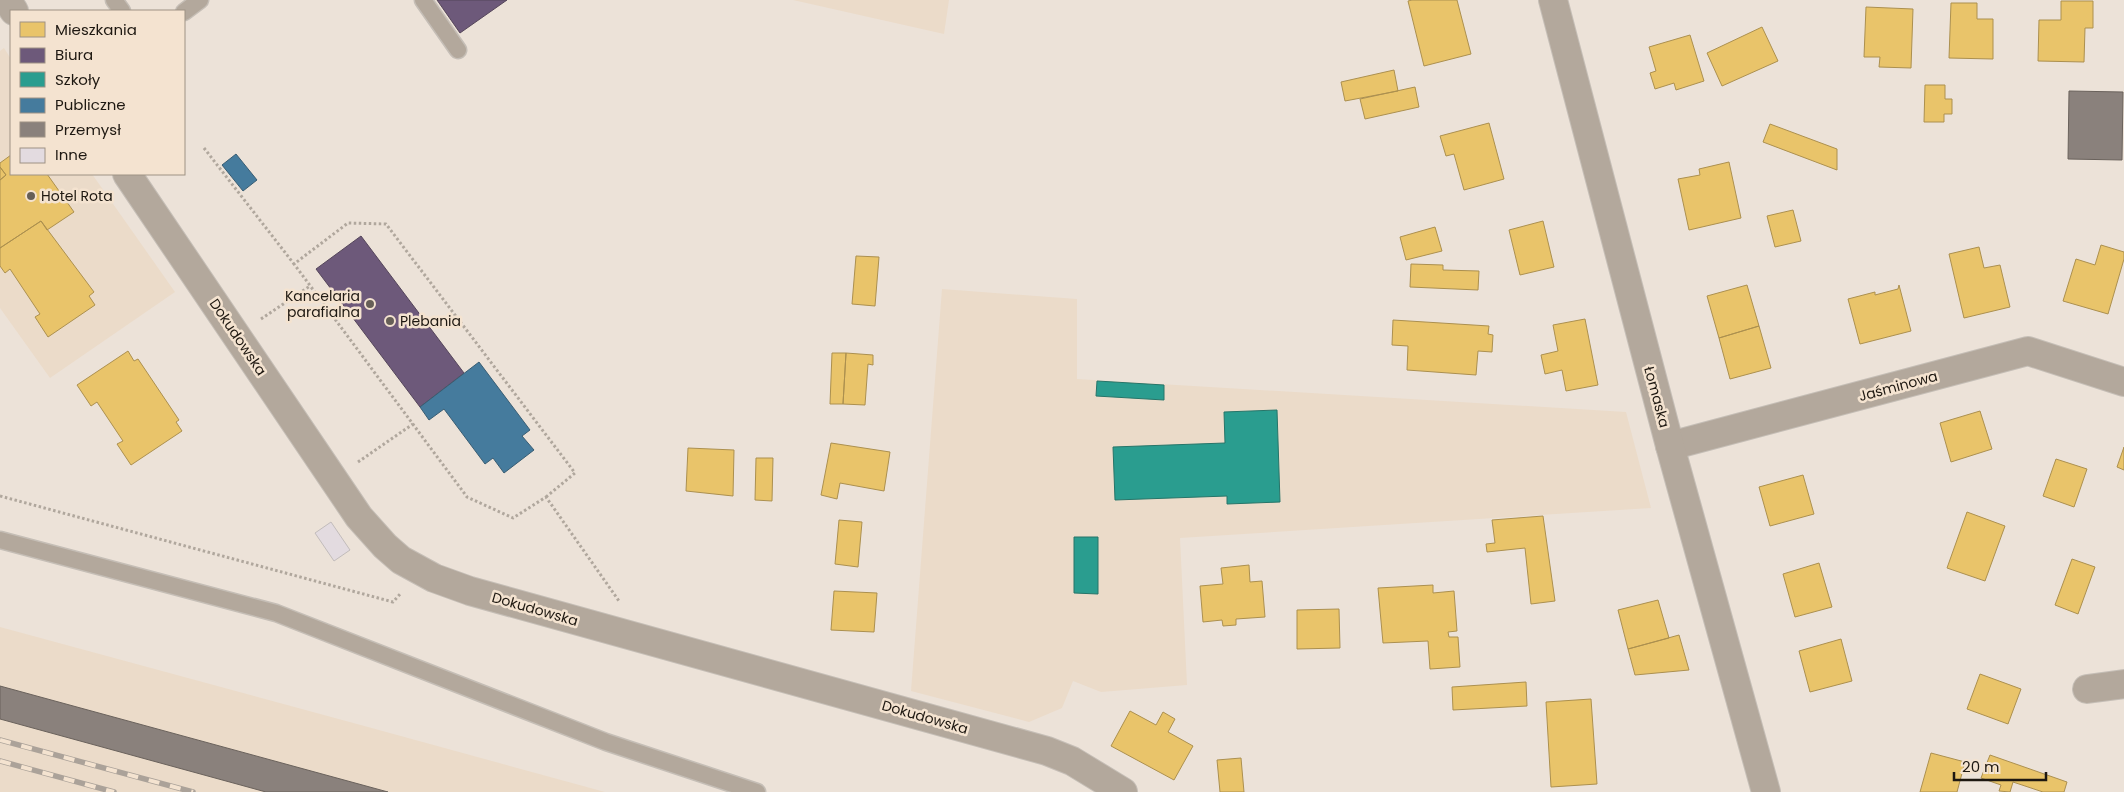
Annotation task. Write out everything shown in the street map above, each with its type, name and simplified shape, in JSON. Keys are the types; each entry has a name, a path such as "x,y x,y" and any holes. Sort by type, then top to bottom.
{"street":[{"name":"Łomaska","path":"1553,0 1670,446 1766,792"},
{"name":"Dokudowska","path":"128,175 359,517 385,546 416,570 479,594 1047,751 1072,761 1123,792"},
{"name":"Jaśminowa","path":"1670,446 2028,351 2124,382"},
{"path":"2087,689 2124,684"}],"lane":[{"path":"185,11 200,0"},
{"path":"423,0 458,50"},
{"path":"0,540 276,613 606,742 757,792"}],"path":[{"path":"204,148 294,264 467,497 513,518 575,474 386,224 348,224 294,264"},
{"path":"237,336 310,286"},
{"path":"334,480 413,424"},
{"path":"0,496 393,602 406,587 416,570"},
{"path":"546,496 621,603"}],"shaded area":[{"path":"793,0 949,0 944,34"},
{"path":"4,48 10,57 10,175 93,175 175,292 50,378 0,308 0,51"},
{"path":"942,289 1077,299 1077,379 1626,412 1651,508 1180,538 1187,685 1101,692 1073,681 1062,708 1029,722 911,691"},
{"path":"0,627 357,724 605,792 0,792"}],"building: Mieszkania":[{"path":"1457,0 1471,54 1424,66 1408,1"},
{"path":"2061,1 2093,1 2093,28 2085,28 2084,62 2038,61 2039,20 2061,20"},
{"path":"1951,3 1977,3 1977,19 1993,19 1993,59 1949,58"},
{"path":"1866,7 1913,9 1911,68 1879,67 1880,57 1864,57"},
{"path":"1762,27 1778,61 1722,86 1707,53"},
{"path":"1690,35 1704,81 1676,90 1674,83 1655,89 1650,73 1656,71 1649,47"},
{"path":"1394,70 1398,91 1345,101 1341,82"},
{"path":"1925,85 1945,85 1945,99 1952,99 1952,114 1944,114 1944,122 1924,122"},
{"path":"1415,87 1419,107 1365,119 1360,99"},
{"path":"1489,123 1504,179 1464,190 1454,154 1446,156 1440,136"},
{"path":"1770,124 1837,149 1837,170 1763,142"},
{"name":"Hotel Rota","path":"10,156 10,175 48,175 74,212 47,230 41,221 0,248 0,180 6,175 0,167 0,163"},
{"path":"1729,162 1741,218 1689,230 1678,179 1700,175 1699,169"},
{"path":"0,167 6,175 0,180"},
{"path":"1793,210 1801,241 1775,247 1767,216"},
{"path":"41,221 94,292 89,296 95,305 48,337 35,317 40,314 10,269 5,273 0,266 0,248"},
{"path":"1543,221 1554,267 1520,275 1509,230"},
{"path":"1435,227 1442,251 1406,260 1400,237"},
{"path":"2101,245 2124,252 2124,259 2108,314 2063,301 2076,259 2095,265"},
{"path":"1979,247 1984,268 2000,265 2010,307 1964,318 1949,254"},
{"path":"856,256 879,257 875,306 852,304"},
{"path":"1411,264 1443,265 1443,270 1479,271 1478,290 1410,287"},
{"path":"1747,285 1759,326 1719,338 1707,296"},
{"path":"1899,285 1911,331 1860,344 1848,299 1875,292 1875,295 1898,289"},
{"path":"1585,319 1598,385 1566,391 1562,370 1545,374 1541,355 1558,351 1553,325"},
{"path":"1393,320 1489,326 1488,334 1493,335 1492,352 1478,351 1476,375 1407,370 1408,346 1392,345"},
{"path":"1759,326 1771,368 1730,379 1719,338"},
{"path":"128,351 134,361 138,359 179,420 176,422 182,431 131,465 117,444 123,441 97,402 91,406 77,385"},
{"path":"832,353 846,353 843,404 830,404"},
{"path":"846,353 873,355 873,365 868,364 865,405 843,404"},
{"path":"1980,411 1992,449 1951,462 1940,423"},
{"path":"831,443 890,452 884,491 840,483 837,499 821,495"},
{"path":"2124,447 2124,470 2117,467"},
{"path":"688,448 734,450 733,496 686,491"},
{"path":"756,458 773,458 772,501 755,500"},
{"path":"2056,459 2087,469 2074,507 2043,496"},
{"path":"1803,475 1814,514 1770,526 1759,487"},
{"path":"1967,512 2005,526 1985,581 1947,568"},
{"path":"1543,516 1555,601 1531,604 1525,548 1487,552 1486,544 1495,543 1492,520"},
{"path":"839,520 862,522 858,567 835,564"},
{"path":"2072,559 2095,567 2078,614 2055,605"},
{"path":"1819,563 1832,607 1795,617 1783,574"},
{"path":"1249,565 1250,582 1262,581 1265,617 1236,619 1236,625 1223,626 1222,620 1203,622 1200,586 1223,584 1221,568"},
{"path":"1433,585 1433,593 1454,591 1457,631 1448,632 1449,637 1458,637 1460,667 1430,669 1428,641 1383,643 1378,588"},
{"path":"834,591 877,593 874,632 831,630"},
{"path":"1658,600 1669,638 1628,649 1618,610"},
{"path":"1339,609 1340,648 1297,649 1297,610"},
{"path":"1679,635 1689,670 1635,675 1628,649"},
{"path":"1841,639 1852,681 1810,692 1799,651"},
{"path":"1980,674 2021,689 2008,724 1967,709"},
{"path":"1526,682 1527,706 1453,710 1452,687"},
{"path":"1591,699 1597,784 1551,787 1546,702"},
{"path":"1130,711 1156,725 1163,712 1175,719 1168,732 1193,746 1174,780 1111,746"},
{"path":"1931,753 1965,762 1957,792 1920,792"},
{"path":"1990,755 2067,782 2064,792 2043,792 2013,782 2010,792 1999,791 2001,785 1981,778"},
{"path":"1241,758 1244,792 1220,792 1217,760"}],"building: Biura":[{"path":"437,0 507,0 460,33"},
{"name":"Plebania","path":"361,236 464,373 420,407 316,269"}],"building: Szkoły":[{"path":"1097,381 1164,385 1164,400 1096,396"},
{"path":"1277,410 1280,502 1227,504 1227,496 1115,500 1113,447 1225,443 1224,412"},
{"path":"1074,537 1098,537 1098,594 1074,593"}],"building: Publiczne":[{"path":"236,154 257,180 243,191 222,165"},
{"path":"479,362 530,430 522,436 534,450 504,473 493,458 485,464 444,409 429,420 420,407"}],"building: Przemysł":[{"path":"2069,91 2123,92 2122,160 2068,159"},
{"path":"0,686 388,792 266,792 0,719"}],"building: Inne":[{"path":"331,522 350,550 334,561 315,533"}],"railway":[{"path":"0,740 193,792"},
{"path":"0,761 114,792"}],"place":[{"name":"Hotel Rota","path":"31,196"},
{"name":"Kancelaria parafialna","path":"370,304"},
{"name":"Plebania","path":"390,321"}]}
